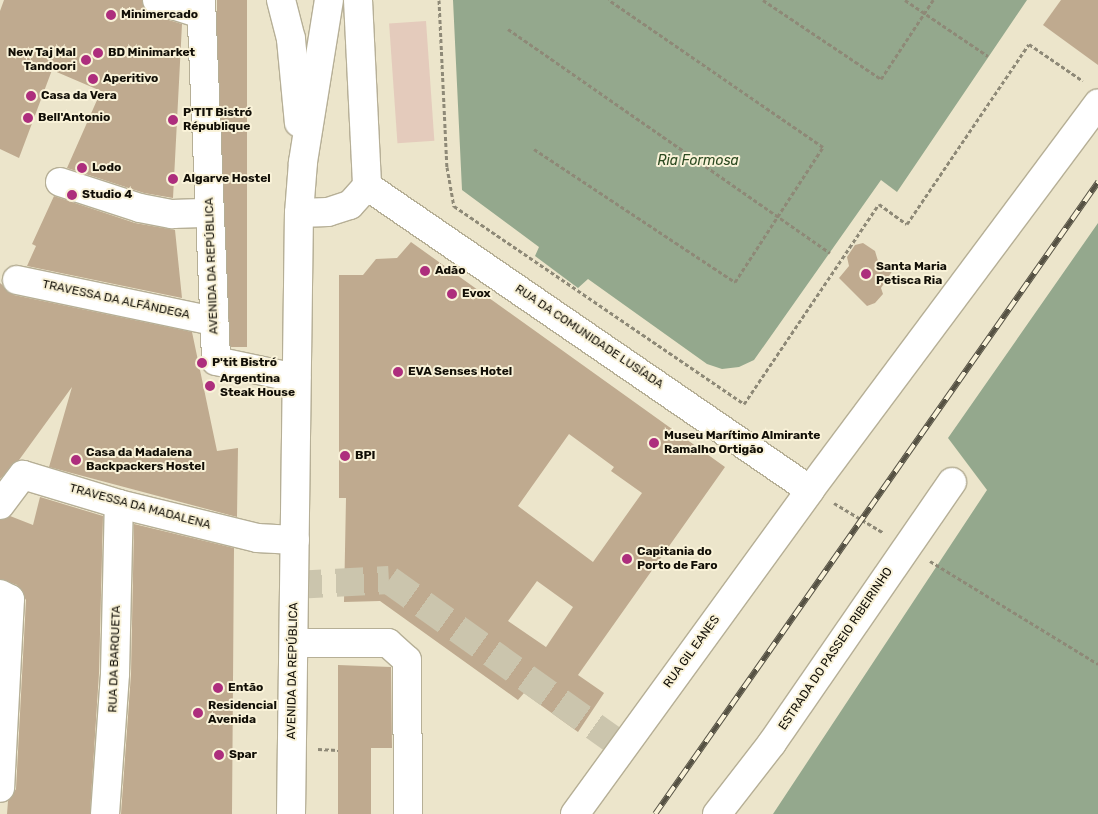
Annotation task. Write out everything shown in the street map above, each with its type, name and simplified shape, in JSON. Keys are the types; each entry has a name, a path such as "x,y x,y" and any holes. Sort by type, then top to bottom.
{"street":[{"path":"157,0 201,7"},
{"name":"AVENIDA DA REPÚBLICA","path":"281,0 291,39 303,162"},
{"name":"AVENIDA DA REPÚBLICA","path":"291,814 299,212 303,162 329,0"},
{"path":"299,212 328,212 350,205 367,186 358,0"},
{"name":"AVENIDA DA REPÚBLICA","path":"201,7 216,361 296,378"},
{"name":"RUA GIL EANES","path":"575,814 1094,95"},
{"path":"60,182 140,208 172,214 210,213"},
{"name":"RUA DA COMUNIDADE LUSÍADA","path":"367,186 810,490"},
{"name":"TRAVESSA DA ALFÂNDEGA","path":"17,280 214,321"},
{"name":"TRAVESSA DA MADALENA","path":"0,506 23,474 119,504 257,538 295,540"},
{"name":"ESTRADA DO PASSEIO RIBEIRINHO","path":"717,814 772,743 906,546 952,482"},
{"name":"RUA DA BARQUETA","path":"105,814 115,674 119,504"},
{"path":"0,594 10,600 0,788"},
{"path":"294,643 388,643 406,660 408,814"}],"path":[{"path":"439,0 446,168 454,206 744,404 879,204 907,224 1029,44 1094,95"},
{"path":"534,149 735,282 780,217 824,147 609,0"},
{"path":"763,0 881,79 933,0"},
{"path":"905,0 988,56"},
{"path":"508,29 830,253"},
{"path":"810,490 906,546 1098,664"}],"shaded area":[{"path":"426,21 434,141 397,143 389,24"}],"water":[{"name":"Ria Formosa","path":"453,0 1027,0 897,192 881,180 754,360 739,367 722,369 707,364 588,279 578,288 535,256 539,247 462,190"},
{"path":"1098,223 1098,814 773,814 987,490 948,438"}],"building":[{"path":"4,0 142,0 145,10 152,15 182,24 173,198 144,193 67,168 101,91 52,70 19,158 0,149 0,11"},
{"path":"217,0 247,0 247,347 217,347"},
{"path":"1061,0 1098,0 1098,65 1043,25"},
{"path":"54,196 135,223 175,230 182,298 27,266 36,246 32,244"},
{"path":"411,242 725,467 578,675 604,693 578,732 524,693 518,700 380,601 344,602 346,498 339,498 339,275 363,275 376,259 397,258","holes":["569,434 614,467 611,471 642,493 593,562 518,506","537,581 573,607 546,647 508,621"]},
{"name":"Santa Maria Petisca Ria","path":"863,243 875,251 878,261 893,270 881,288 883,294 875,303 867,306 839,278 849,266 847,257 855,245"},
{"path":"0,283 14,295 192,332 217,451 238,448 237,517 49,467 72,387 19,460 0,479"},
{"path":"40,497 103,516 99,673 90,814 7,814 8,801 16,789 26,600 17,585 0,579 0,520 10,516 33,525"},
{"path":"134,524 234,548 232,814 121,814 131,674"},
{"path":"338,665 391,667 392,748 371,748 371,814 338,814"}],"tunnel":[{"path":"294,585 389,580 623,747"}],"railway":[{"path":"655,814 1098,182"}],"place":[{"name":"Minimercado","path":"111,15"},
{"name":"BD Minimarket","path":"98,53"},
{"name":"New Taj Mal Tandoori","path":"86,60"},
{"name":"Aperitivo","path":"93,79"},
{"name":"Casa da Vera","path":"31,96"},
{"name":"Bell'Antonio","path":"28,118"},
{"name":"P'TIT Bistró République","path":"173,120"},
{"name":"Lodo","path":"82,168"},
{"name":"Algarve Hostel","path":"173,179"},
{"name":"Studio 4","path":"72,195"},
{"name":"Adão","path":"425,271"},
{"name":"Santa Maria Petisca Ria","path":"866,274"},
{"name":"Evox","path":"452,294"},
{"name":"P'tit Bistró","path":"202,363"},
{"name":"EVA Senses Hotel","path":"398,372"},
{"name":"Argentina Steak House","path":"210,386"},
{"name":"Museu Marítimo Almirante Ramalho Ortigão","path":"654,443"},
{"name":"BPI","path":"345,456"},
{"name":"Casa da Madalena Backpackers Hostel","path":"76,460"},
{"name":"Capitania do Porto de Faro","path":"627,559"},
{"name":"Então","path":"218,688"},
{"name":"Residencial Avenida","path":"198,713"},
{"name":"Spar","path":"219,755"}]}
